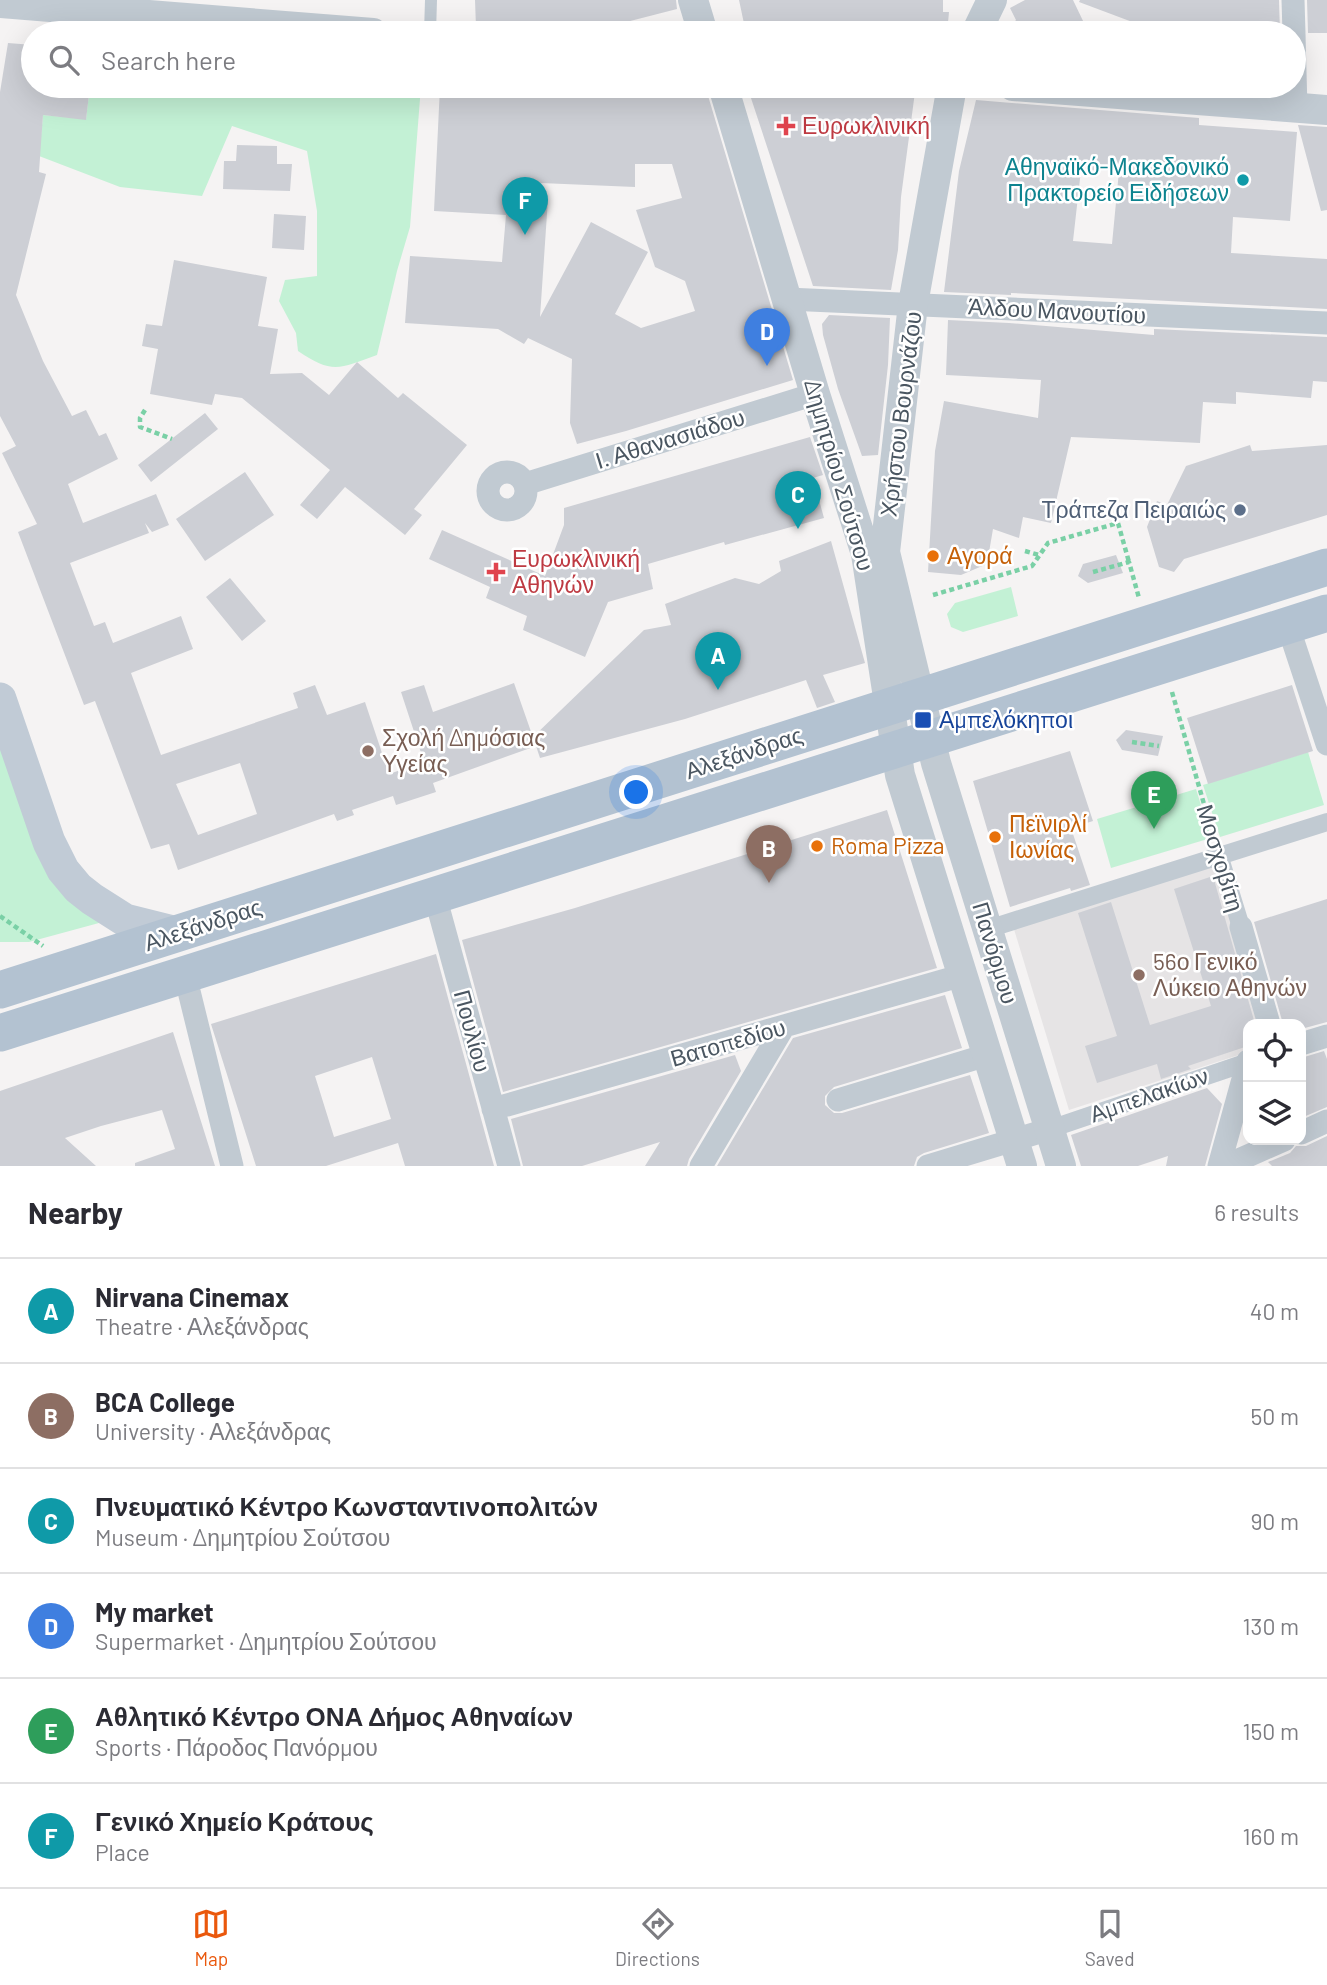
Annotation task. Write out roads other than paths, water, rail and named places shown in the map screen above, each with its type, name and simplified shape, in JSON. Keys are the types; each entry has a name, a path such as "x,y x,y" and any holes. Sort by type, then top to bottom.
{"main road":[{"name":"Αλεξάνδρας","path":"0,990 54,958 177,933 1327,567"},
{"name":"Αλεξάνδρας","path":"0,1034 1327,613"},
{"path":"0,699 50,842 63,870 78,888 125,920 177,933"},
{"path":"0,970 19,972 54,958"}],"street":[{"path":"693,0 699,21"},
{"path":"982,21 992,0"},
{"path":"1293,0 1294,21"},
{"path":"0,3 224,21"},
{"name":"Δημητρίου Σούτσου","path":"727,98 866,554 904,701 895,750"},
{"name":"Χρήστου Βουρνάζου","path":"930,739 904,701 885,552 913,304 950,98"},
{"path":"1161,98 1327,110"},
{"path":"1296,98 1296,109"},
{"name":"Άλδου Μανουτίου","path":"787,299 1327,323"},
{"name":"Ι. Αθανασιάδου","path":"525,484 816,394"},
{"path":"1288,626 1327,744"},
{"name":"Πανόρμου","path":"930,739 1061,1166"},
{"name":"Πανόρμου","path":"895,750 900,775 1018,1153"},
{"path":"988,929 1327,822"},
{"name":"Μοσχοβίτη","path":"1219,855 1268,1019"},
{"name":"Πουλίου","path":"435,896 509,1166"},
{"path":"185,975 232,1166"},
{"name":"Βατοπεδίου","path":"493,1109 962,975"},
{"path":"701,1166 783,1028"},
{"path":"1306,1042 1327,1036"},
{"path":"838,1100 988,1055"},
{"name":"Αμπελακίων","path":"1050,1129 1243,1063"},
{"path":"1219,1166 1243,1079"},
{"path":"1306,1131 1327,1121"},
{"path":"928,1166 1018,1153 1050,1129"},
{"path":"1225,1166 1273,1145"}],"lane":[{"path":"430,21 431,0"}],"place":[{"name":"Ευρωκλινική","path":"786,126"},
{"name":"Αθηναϊκό-Μακεδονικό Πρακτορείο Ειδήσεων","path":"1243,180"},
{"name":"Γενικό Χημείο Κράτους","path":"525,235"},
{"name":"My market","path":"767,366"},
{"name":"Τράπεζα Πειραιώς","path":"1240,510"},
{"name":"Πνευματικό Κέντρο Κωνσταντινοπολιτών","path":"798,529"},
{"name":"Αγορά","path":"933,556"},
{"name":"Ευρωκλινική Αθηνών","path":"496,572"},
{"name":"Nirvana Cinemax","path":"718,690"},
{"name":"Αμπελόκηποι","path":"923,720"},
{"name":"Σχολή Δημόσιας Υγείας","path":"368,751"},
{"name":"Αθλητικό Κέντρο ΟΝΑ Δήμος Αθηναίων","path":"1154,829"},
{"name":"Πεϊνιρλί Ιωνίας","path":"995,837"},
{"name":"Roma Pizza","path":"817,846"},
{"name":"BCA College","path":"769,883"},
{"name":"56ο Γενικό Λύκειο Αθηνών","path":"1139,975"}]}
